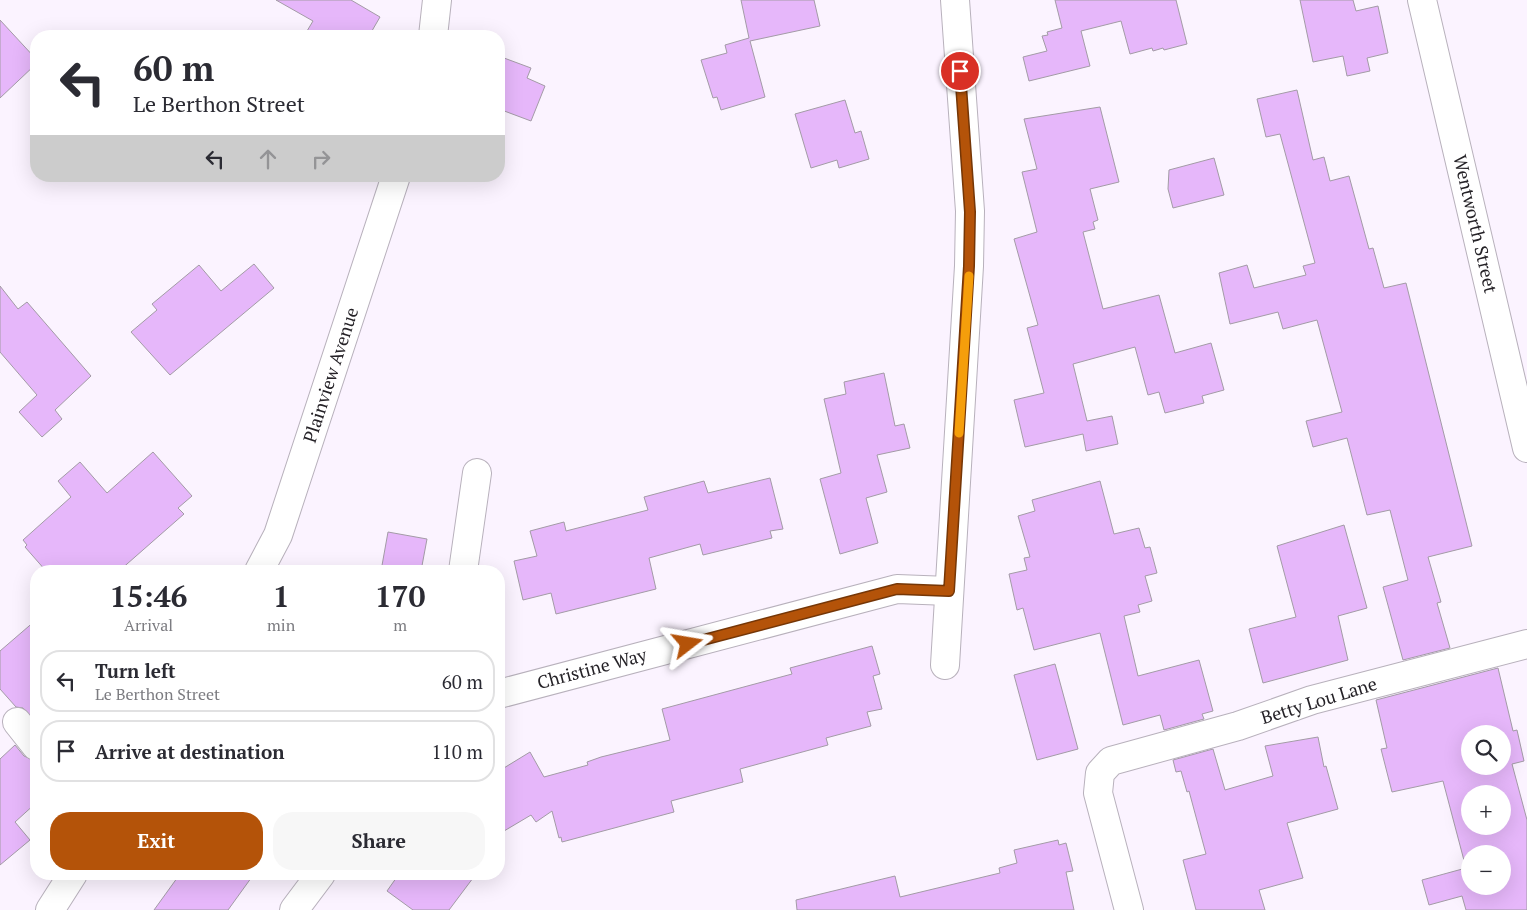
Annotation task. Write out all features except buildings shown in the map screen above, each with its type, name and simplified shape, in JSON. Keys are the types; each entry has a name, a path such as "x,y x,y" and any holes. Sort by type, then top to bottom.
{"street":[{"path":"434,30 437,0"},
{"path":"944,665 969,266 970,212 955,0"},
{"name":"Wentworth Street","path":"1422,0 1527,448"},
{"name":"Plainview Avenue","path":"262,565 278,535 394,182"},
{"path":"464,565 477,472"},
{"name":"Christine Way","path":"505,692 897,589 949,591"},
{"name":"Betty Lou Lane","path":"1129,910 1098,793 1100,773 1112,761 1238,726 1312,700 1527,644"},
{"path":"17,722 30,738"},
{"path":"50,910 68,880"},
{"path":"294,910 316,880"}],"slow traffic":[{"path":"959,433 969,276"}],"route":[{"path":"688,644 897,589 949,591 969,266 970,212 960,71"}]}
